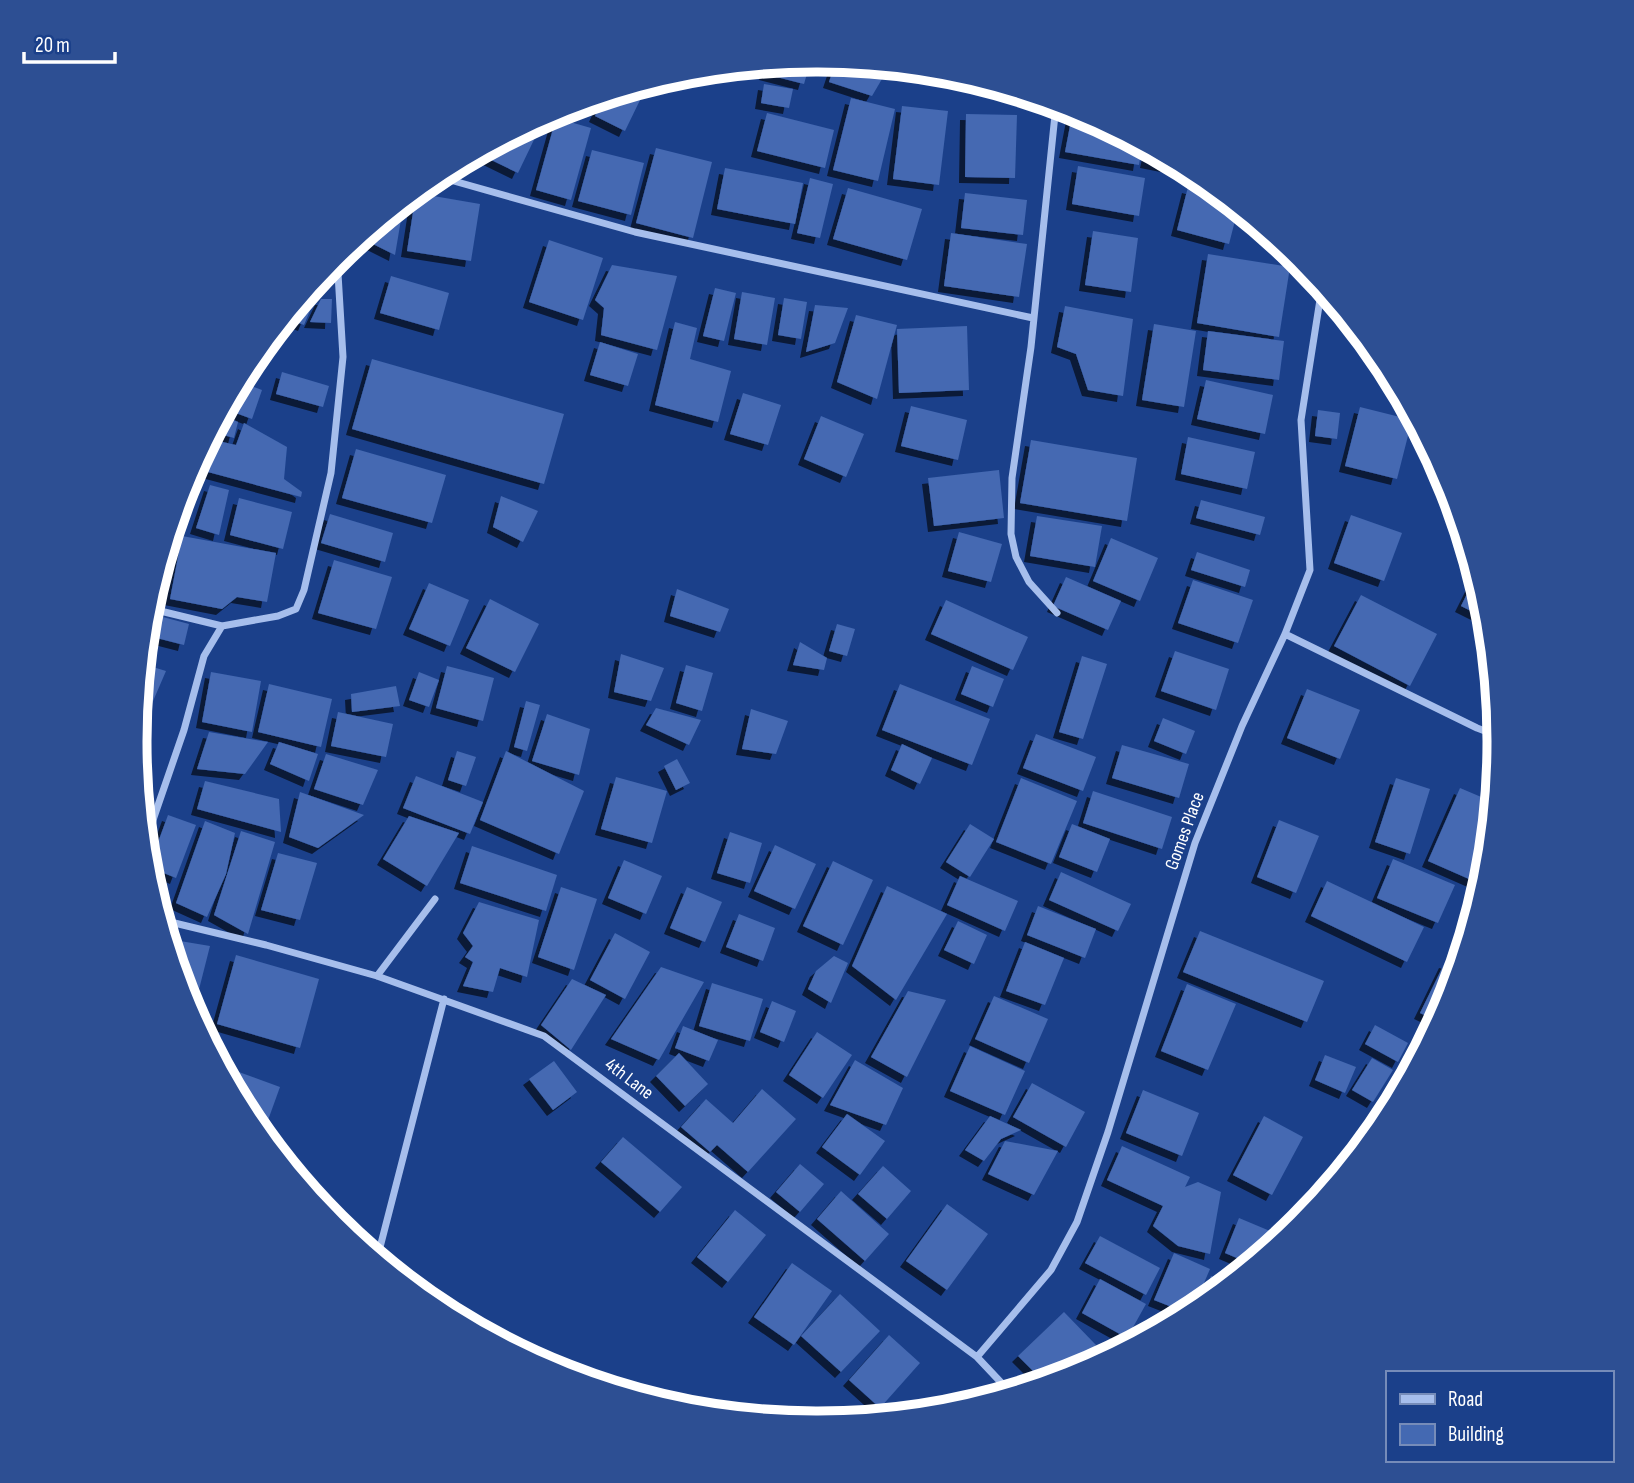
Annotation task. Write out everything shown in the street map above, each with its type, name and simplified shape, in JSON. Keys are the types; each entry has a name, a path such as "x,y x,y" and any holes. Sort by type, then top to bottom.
{"street":[{"path":"1055,116 1012,478 1011,534 1016,557 1028,582 1057,614"},
{"path":"452,180 635,232 1033,318"},
{"path":"160,611 222,626 278,616 296,609 304,590 331,473 343,357 338,273"},
{"name":"Gomes Place","path":"977,1357 1051,1270 1077,1222 1108,1132 1195,843 1242,726 1285,634 1310,570 1301,420 1320,299"},
{"path":"152,823 184,730 204,656 222,626"},
{"path":"1285,634 1487,731"},
{"path":"377,976 435,899"},
{"name":"4th Lane","path":"172,922 377,976 544,1035 977,1357 1003,1384"},
{"path":"380,1249 444,999"}],"building":[{"path":"807,72 804,84 765,74 773,73"},
{"path":"832,72 884,75 872,96 829,82"},
{"path":"764,84 793,89 789,108 761,103"},
{"path":"641,98 625,131 595,116 599,108"},
{"path":"851,98 895,109 878,181 833,170"},
{"path":"902,106 948,111 939,185 893,179"},
{"path":"767,113 834,130 825,168 757,151"},
{"path":"966,114 1017,115 1015,178 965,177"},
{"path":"566,121 591,128 571,200 536,190 554,126"},
{"path":"1071,122 1141,155 1139,165 1065,152"},
{"path":"537,134 518,173 488,158"},
{"path":"656,148 712,162 693,238 636,223"},
{"path":"592,150 644,163 631,215 578,201"},
{"path":"1078,166 1145,178 1139,216 1072,204"},
{"path":"725,168 803,183 795,224 717,209"},
{"path":"810,178 833,184 820,238 797,233"},
{"path":"1188,187 1236,219 1229,244 1177,230"},
{"path":"848,188 922,209 907,260 833,239"},
{"path":"965,193 1027,200 1023,235 961,228"},
{"path":"430,195 480,204 471,261 407,251 414,207"},
{"path":"402,216 395,255 370,243"},
{"path":"1093,231 1138,238 1131,292 1085,285"},
{"path":"951,233 1027,244 1019,297 944,286"},
{"path":"549,240 603,258 583,320 529,302"},
{"path":"1208,254 1290,267 1279,337 1197,323"},
{"path":"612,265 677,276 657,350 601,335 604,308 595,300"},
{"path":"391,276 449,293 439,330 380,313"},
{"path":"715,288 736,293 724,341 703,336"},
{"path":"742,292 775,298 767,345 734,339"},
{"path":"316,297 304,325 296,322"},
{"path":"784,298 807,302 801,339 778,335"},
{"path":"321,299 332,299 331,323 310,322"},
{"path":"815,305 848,308 835,343 806,352"},
{"path":"1065,306 1133,319 1123,396 1088,390 1076,354 1057,347"},
{"path":"856,315 897,325 877,399 837,382"},
{"path":"675,322 697,328 690,359 731,371 718,422 655,405"},
{"path":"1154,324 1196,331 1184,407 1142,400"},
{"path":"967,326 969,390 899,393 897,329"},
{"path":"1208,331 1284,341 1279,380 1203,370"},
{"path":"600,342 638,354 628,386 590,375"},
{"path":"372,359 564,414 544,484 352,429"},
{"path":"282,372 329,386 323,407 276,394"},
{"path":"1206,380 1273,395 1265,434 1197,419"},
{"path":"250,386 262,390 252,419 234,412"},
{"path":"743,393 781,405 768,445 730,434"},
{"path":"911,406 967,420 958,460 901,446"},
{"path":"1360,407 1403,418 1410,430 1397,479 1345,466"},
{"path":"1318,410 1340,413 1337,439 1315,436"},
{"path":"821,416 864,434 846,477 804,459"},
{"path":"231,419 238,422 234,438 222,435"},
{"path":"244,423 287,447 284,479 302,492 301,497 204,471 218,441 236,445"},
{"path":"1188,437 1255,452 1247,489 1181,474"},
{"path":"1031,440 1137,458 1127,521 1020,503"},
{"path":"356,449 446,475 432,523 342,498"},
{"path":"999,470 1004,518 934,526 928,478"},
{"path":"210,485 229,490 219,535 196,528"},
{"path":"501,496 538,511 523,542 493,527"},
{"path":"239,498 292,512 283,549 230,535"},
{"path":"1201,500 1265,517 1260,535 1196,518"},
{"path":"330,514 393,533 385,562 321,543"},
{"path":"1351,515 1402,533 1384,581 1334,563"},
{"path":"1037,516 1102,526 1095,567 1030,556"},
{"path":"959,532 1002,544 991,582 948,571"},
{"path":"182,536 276,553 267,602 237,597 222,609 170,599"},
{"path":"1111,538 1158,558 1140,601 1093,581"},
{"path":"1197,552 1250,570 1245,587 1191,570"},
{"path":"334,560 392,577 376,629 318,613"},
{"path":"1066,577 1121,601 1108,630 1053,606"},
{"path":"1193,580 1253,600 1238,643 1178,623"},
{"path":"429,583 469,600 450,646 409,629"},
{"path":"677,589 729,609 720,632 670,616"},
{"path":"1469,590 1474,613 1461,606"},
{"path":"1361,595 1437,634 1410,686 1334,646"},
{"path":"490,599 539,624 515,672 466,648"},
{"path":"946,600 1028,637 1013,670 931,634"},
{"path":"159,616 189,624 184,645 156,638"},
{"path":"837,624 855,629 847,656 829,651"},
{"path":"800,642 827,658 824,670 793,665"},
{"path":"1175,651 1229,669 1216,710 1161,691"},
{"path":"621,654 664,668 651,701 614,692"},
{"path":"1082,656 1107,664 1083,739 1059,732"},
{"path":"686,665 713,673 702,711 676,703"},
{"path":"447,666 494,678 483,721 436,708"},
{"path":"972,666 1004,679 993,707 961,694"},
{"path":"152,667 166,671 148,712"},
{"path":"211,672 261,681 252,732 202,722"},
{"path":"419,672 439,680 429,707 409,700"},
{"path":"269,684 332,699 321,747 258,732"},
{"path":"900,684 990,719 972,765 882,730"},
{"path":"396,686 400,706 352,712 351,694"},
{"path":"1307,689 1360,710 1340,759 1287,738"},
{"path":"526,701 540,705 527,751 514,747"},
{"path":"656,708 701,720 689,745 646,725"},
{"path":"751,709 788,721 776,754 742,749"},
{"path":"338,712 393,724 386,757 331,746"},
{"path":"547,714 590,729 579,775 532,761"},
{"path":"1163,718 1195,731 1186,754 1154,741"},
{"path":"209,732 268,742 245,774 197,769"},
{"path":"1036,734 1096,757 1083,791 1023,768"},
{"path":"279,742 318,754 309,781 270,764"},
{"path":"902,744 932,758 920,784 891,770"},
{"path":"1122,745 1189,764 1179,798 1112,778"},
{"path":"457,751 476,757 466,786 448,780"},
{"path":"506,751 584,791 559,854 480,820"},
{"path":"326,754 378,770 363,805 314,789"},
{"path":"677,759 690,783 676,790 664,766"},
{"path":"416,776 483,802 470,834 403,808"},
{"path":"616,777 667,791 652,843 601,829"},
{"path":"1021,778 1077,801 1051,864 996,842"},
{"path":"1396,778 1430,789 1410,854 1375,842"},
{"path":"205,781 279,799 281,832 197,809"},
{"path":"1460,788 1484,798 1472,880 1428,861"},
{"path":"1093,791 1172,817 1162,849 1083,823"},
{"path":"300,792 364,815 318,848 289,837"},
{"path":"168,815 196,825 176,878 160,871 156,848"},
{"path":"409,816 459,833 427,886 383,859"},
{"path":"1279,820 1319,836 1296,893 1257,877"},
{"path":"205,821 235,833 226,874 207,917 176,903"},
{"path":"970,824 994,839 970,877 946,862"},
{"path":"1072,824 1110,839 1097,872 1059,857"},
{"path":"241,831 275,842 248,934 214,915"},
{"path":"730,832 762,843 750,883 717,873"},
{"path":"775,845 816,864 795,909 754,891"},
{"path":"472,846 557,875 546,911 460,883"},
{"path":"278,853 317,863 300,920 261,910"},
{"path":"1393,859 1455,885 1438,923 1377,898"},
{"path":"624,860 662,876 646,914 608,898"},
{"path":"833,861 873,880 843,945 803,926"},
{"path":"1061,872 1131,904 1118,931 1049,900"},
{"path":"960,876 1018,901 1005,931 947,905"},
{"path":"1327,881 1424,927 1407,962 1311,916"},
{"path":"887,886 947,914 896,1000 852,966"},
{"path":"561,887 597,899 574,970 538,957"},
{"path":"687,887 722,902 705,942 670,928"},
{"path":"479,902 539,920 527,977 500,968 493,992 463,986 473,962 465,957 473,946 463,933"},
{"path":"1038,906 1096,929 1085,958 1027,935"},
{"path":"739,914 775,928 763,961 726,947"},
{"path":"958,921 987,935 974,964 944,950"},
{"path":"1200,931 1324,981 1307,1022 1183,972"},
{"path":"615,933 650,952 625,999 590,980"},
{"path":"178,941 210,946 197,996"},
{"path":"1025,942 1064,958 1045,1005 1006,991"},
{"path":"236,955 319,979 300,1048 217,1024"},
{"path":"834,956 848,963 831,1003 808,989 816,971"},
{"path":"1445,962 1449,963 1428,1017 1420,1013"},
{"path":"661,967 704,982 659,1060 611,1039"},
{"path":"572,979 606,995 571,1050 541,1025"},
{"path":"712,983 763,999 750,1041 699,1026"},
{"path":"1187,984 1236,1004 1208,1070 1161,1051"},
{"path":"908,991 946,1000 907,1077 871,1057"},
{"path":"994,996 1048,1019 1029,1063 975,1039"},
{"path":"772,1001 796,1011 784,1042 760,1032"},
{"path":"1375,1025 1408,1043 1398,1062 1365,1044"},
{"path":"683,1026 718,1040 709,1061 675,1048"},
{"path":"817,1032 852,1055 823,1098 789,1075"},
{"path":"970,1046 1025,1071 1005,1115 950,1091"},
{"path":"679,1053 708,1084 685,1106 656,1076"},
{"path":"1325,1055 1356,1067 1345,1093 1315,1080"},
{"path":"1372,1058 1393,1070 1373,1102 1352,1090"},
{"path":"855,1060 903,1088 886,1125 830,1105"},
{"path":"554,1061 577,1092 553,1110 529,1079"},
{"path":"234,1070 280,1087 267,1123"},
{"path":"1032,1083 1085,1112 1066,1147 1013,1117"},
{"path":"762,1089 796,1119 748,1172 717,1145 710,1152 681,1127 706,1099 733,1123"},
{"path":"1143,1090 1199,1113 1182,1156 1126,1133"},
{"path":"847,1114 885,1141 860,1175 822,1147"},
{"path":"990,1116 1021,1130 1001,1139 984,1161 965,1150"},
{"path":"1264,1116 1303,1137 1272,1195 1233,1175"},
{"path":"623,1137 682,1187 660,1212 601,1162"},
{"path":"1005,1141 1058,1151 1034,1195 988,1174"},
{"path":"1122,1146 1190,1177 1185,1187 1198,1182 1221,1192 1210,1254 1178,1246 1153,1226 1163,1206 1107,1180"},
{"path":"800,1164 824,1184 800,1212 776,1192"},
{"path":"883,1166 911,1191 887,1219 858,1194"},
{"path":"841,1191 889,1234 865,1261 817,1219"},
{"path":"947,1204 988,1234 947,1290 906,1261"},
{"path":"735,1210 766,1235 728,1282 697,1257"},
{"path":"1239,1218 1270,1231 1267,1237 1241,1260 1225,1253"},
{"path":"1100,1236 1160,1268 1146,1295 1085,1263"},
{"path":"1174,1253 1210,1269 1201,1290 1174,1308 1154,1300"},
{"path":"792,1263 832,1291 794,1345 754,1317"},
{"path":"1211,1276 1217,1278 1208,1285"},
{"path":"1100,1279 1146,1304 1129,1334 1124,1336 1082,1313"},
{"path":"840,1294 880,1331 841,1372 801,1336"},
{"path":"1064,1312 1096,1345 1088,1353 1036,1374 1018,1356"},
{"path":"889,1335 920,1363 880,1408 849,1380"}]}
